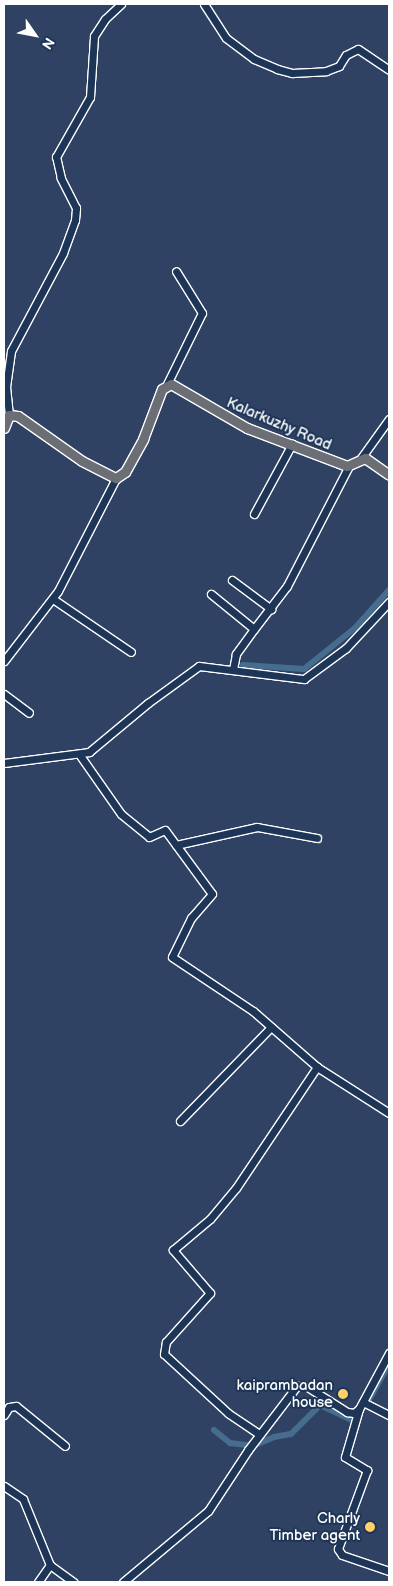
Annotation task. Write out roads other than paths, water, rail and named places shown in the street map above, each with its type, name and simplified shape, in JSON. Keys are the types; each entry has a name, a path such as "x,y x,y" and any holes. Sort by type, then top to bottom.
{"main road":[{"path":"4,428 9,415 18,416 82,461 116,478 125,472 167,384"},
{"name":"Kalarkuzhy Road","path":"167,384 247,428 349,466"},
{"path":"349,466 361,458 369,460 389,475"}],"street":[{"path":"9,415 6,387 11,351 60,260 74,220 76,208 61,178 56,157 90,97 94,36 105,19 121,4"},
{"path":"204,4 226,38 254,59 277,69 292,73 326,71 339,66 346,55 358,49 389,70"},
{"path":"167,384 202,314 176,271"},
{"path":"361,458 389,419"},
{"path":"254,514 292,444"},
{"path":"233,670 236,654 287,586 349,466"},
{"path":"4,661 53,599 116,478"},
{"path":"232,580 271,609"},
{"path":"211,594 254,629"},
{"path":"53,599 132,652"},
{"path":"4,764 89,752 110,737 148,703 199,666 304,679 346,648 389,602"},
{"path":"4,694 29,713"},
{"path":"79,754 121,814 149,837 165,830 212,894 191,918 172,957 253,1011 317,1067 389,1113"},
{"path":"176,845 257,827 317,838"},
{"path":"180,1120 271,1027"},
{"path":"258,1437 164,1354 166,1342 210,1293 173,1250 210,1219 236,1188 317,1067"},
{"path":"389,1353 386,1367 359,1409 345,1457 367,1470 338,1549 342,1555 389,1571"},
{"path":"123,1582 208,1511 248,1450 300,1384 347,1412 359,1409"},
{"path":"363,1402 389,1415"},
{"path":"4,1415 9,1407 16,1406 65,1446"},
{"path":"4,1486 23,1499 50,1565 73,1582"},
{"path":"38,1582 50,1565"}],"waterway":[{"path":"243,665 304,669 355,628 389,590"},
{"path":"214,1430 230,1443 253,1446 274,1437 291,1434 320,1405 350,1419 366,1405 389,1364"}],"place":[{"name":"kaiprambadan house","path":"343,1394"},
{"name":"Charly Timber agent","path":"370,1527"}]}
